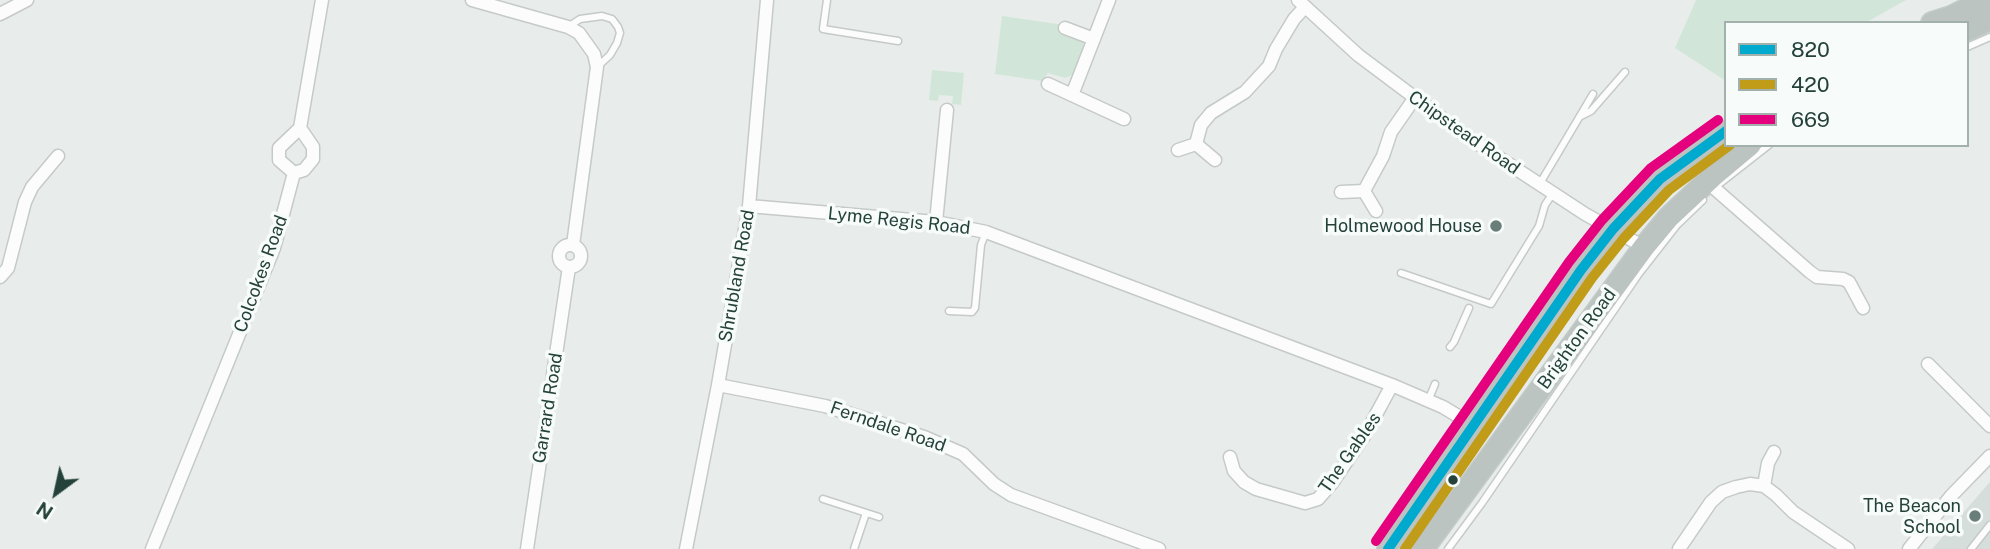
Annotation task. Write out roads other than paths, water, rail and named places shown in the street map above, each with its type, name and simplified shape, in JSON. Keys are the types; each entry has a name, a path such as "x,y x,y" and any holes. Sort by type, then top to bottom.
{"highway":[{"path":"1920,21 1959,0"},
{"path":"1938,21 1985,0"},
{"path":"1969,29 1990,19"},
{"name":"Brighton Road","path":"1388,549 1581,270 1613,229 1660,179 1724,132"},
{"name":"Brighton Road","path":"1423,549 1644,247 1669,217 1749,147"}],"street":[{"path":"0,14 27,0"},
{"path":"294,173 279,160 279,148 300,128 322,0"},
{"path":"472,0 568,27 587,42 597,67"},
{"name":"Shrubland Road","path":"686,549 749,206 767,0"},
{"path":"1072,95 1109,0"},
{"path":"1196,144 1201,125 1211,113 1245,92 1269,66 1301,3"},
{"name":"Chipstead Road","path":"1301,3 1358,55 1414,99 1539,185 1644,247"},
{"path":"1065,28 1094,38"},
{"name":"Garrard Road","path":"527,549 569,267 580,261 581,254 573,245 597,67"},
{"path":"1048,84 1124,119"},
{"path":"1364,191 1383,156 1391,132 1414,99"},
{"path":"936,222 947,110"},
{"name":"Colcokes Road","path":"152,549 274,248 294,173 304,170 313,159 313,147 300,128"},
{"path":"1178,150 1196,144"},
{"path":"1196,144 1215,160"},
{"path":"0,277 8,268 25,202 32,187 58,156"},
{"path":"1714,188 1817,277 1849,282 1863,308"},
{"path":"1340,192 1364,191"},
{"path":"1364,191 1376,211"},
{"name":"Lyme Regis Road","path":"749,206 936,222 986,232 1392,385 1473,425"},
{"path":"1928,364 1990,426"},
{"name":"Ferndale Road","path":"718,385 825,406 924,437 963,454 994,484 1011,495 1159,549"},
{"name":"The Gables","path":"1230,457 1234,471 1244,482 1256,489 1305,503 1318,499 1366,433 1392,385"},
{"path":"1764,486 1768,463 1774,452"},
{"path":"1909,549 1951,496 1990,456"},
{"path":"1679,549 1722,492 1750,484 1764,486 1793,512 1847,549"}],"lane":[{"path":"827,0 823,29 898,41"},
{"path":"568,27 580,19 602,16 611,19 618,27 620,33 617,43 610,55 597,67"},
{"path":"1969,46 1990,37"},
{"path":"1580,117 1591,111 1625,72"},
{"path":"1539,185 1593,93"},
{"path":"1448,549 1638,275 1677,225 1714,188 1766,147"},
{"path":"1401,273 1491,304 1539,226 1545,205 1553,193"},
{"path":"949,311 972,312 975,308 981,245 986,232"},
{"path":"1450,347 1469,308"},
{"path":"1428,401 1434,384"},
{"path":"823,499 879,517"},
{"path":"854,549 866,513"},
{"path":"1971,549 1990,524"}],"place":[{"name":"Holmewood House","path":"1496,226"},
{"name":"The Beacon School","path":"1975,516"}]}
